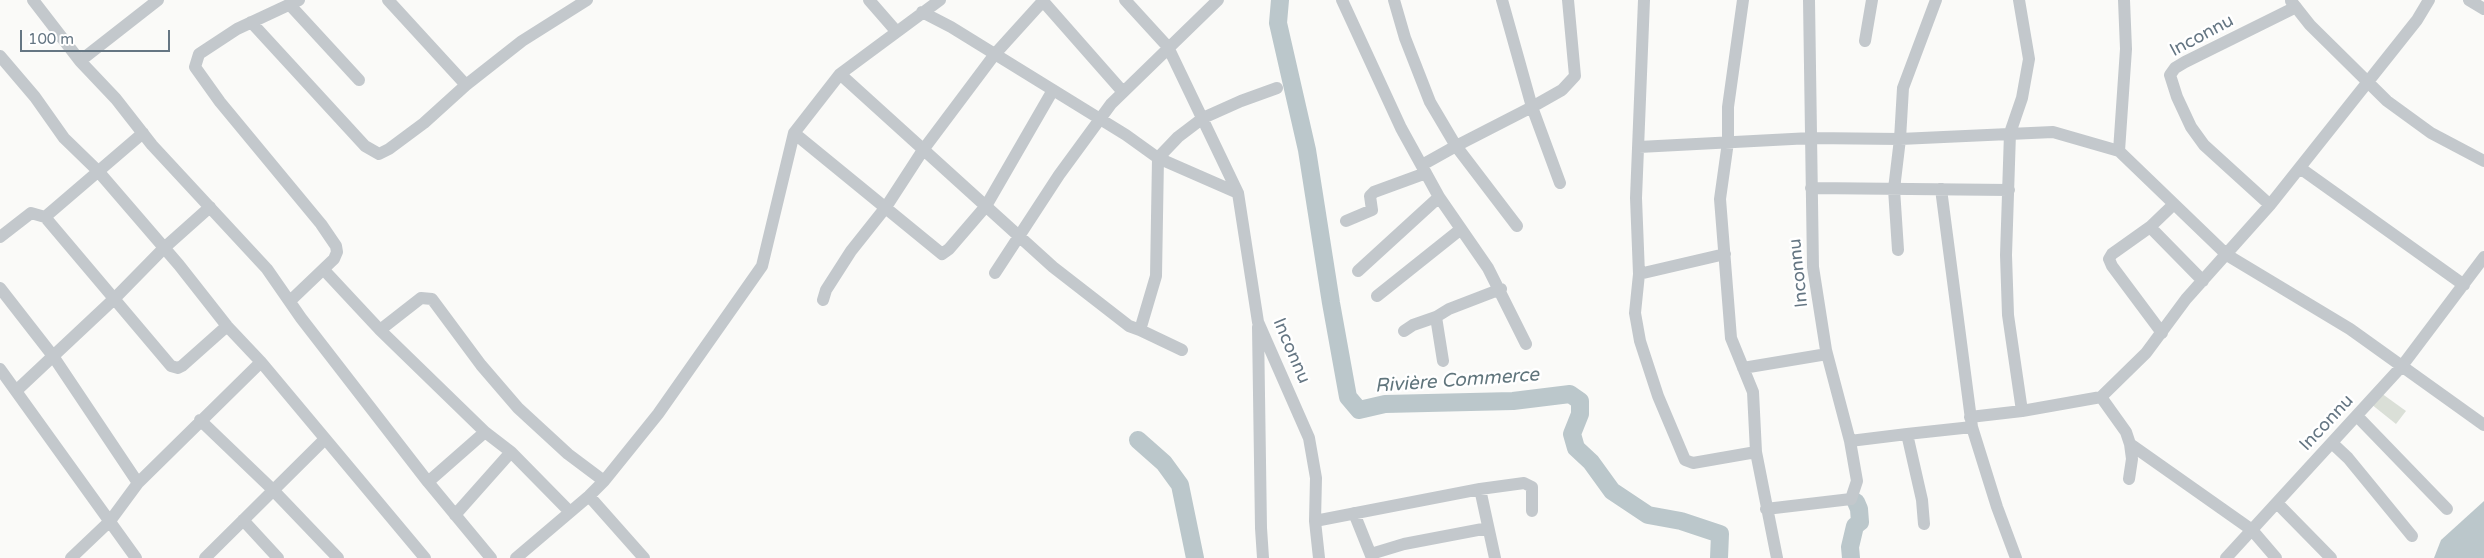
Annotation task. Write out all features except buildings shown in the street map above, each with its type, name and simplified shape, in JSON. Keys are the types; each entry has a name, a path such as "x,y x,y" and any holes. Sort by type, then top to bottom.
{"street":[{"path":"33,0 80,61 267,269 301,318 428,482 491,558"},
{"path":"80,61 158,0"},
{"path":"388,0 466,85"},
{"path":"251,22 365,146 379,154 389,149 424,123 466,85 522,41 587,0"},
{"path":"869,0 896,32"},
{"path":"516,558 604,481 658,414 762,266 794,133 840,74 940,0"},
{"name":"Inconnu","path":"1125,0 1168,47 1238,193 1258,322 1309,438 1316,478 1315,520 1318,555"},
{"path":"995,273 1099,118 1168,47 1218,0"},
{"path":"1342,0 1400,128 1439,197 1501,289 1526,344"},
{"path":"1394,0 1405,38 1430,102 1456,146 1517,226"},
{"path":"1502,0 1532,107 1560,183"},
{"path":"1346,221 1372,210 1370,196 1374,192 1424,169 1456,146 1562,90 1575,76 1568,0"},
{"path":"1644,0 1636,198 1639,274 1635,313 1640,341 1658,396 1685,460 1693,463 1756,452"},
{"path":"1743,0 1728,107 1728,142 1720,199 1726,254 1731,338 1753,392 1756,452 1766,509 1778,558"},
{"name":"Inconnu","path":"1766,509 1851,499 1857,481 1850,441 1827,354 1813,267 1809,0"},
{"path":"1865,41 1872,0"},
{"path":"1898,250 1894,189 1903,88 1936,0"},
{"path":"2019,0 2030,59 2022,98 2010,133 2008,316 2022,411"},
{"path":"2118,151 2126,50 2124,0"},
{"path":"1850,441 1906,434 2101,397 2146,353 2186,299 2270,206 2417,20 2429,0"},
{"path":"823,300 826,290 851,250 886,207 923,150 995,54 1042,1 1123,92"},
{"path":"290,300 324,270 338,252 336,246 321,224 220,102 195,67 200,54 251,22 294,2 359,80"},
{"name":"Inconnu","path":"2270,206 2204,144 2192,127 2176,97 2170,75 2175,68 2185,62 2293,4 2310,25 2387,101 2430,132 2484,161"},
{"path":"922,12 1099,118 1158,158 1238,193"},
{"path":"0,56 35,97 64,138 98,171 164,248 227,326 261,362 421,557"},
{"path":"840,74 1085,293 1129,326 1182,350"},
{"path":"1140,330 1156,276 1158,158 1178,137 1203,118 1241,100 1278,88"},
{"path":"794,133 942,254 949,249 986,206 1053,90"},
{"path":"1639,147 1811,138 1900,138 2053,132 2118,151 2227,255 2350,330 2484,425"},
{"path":"45,217 143,133"},
{"path":"2300,168 2464,285"},
{"path":"1811,188 2009,190"},
{"path":"1941,189 1971,422 1997,507 2016,558"},
{"path":"1358,271 1439,197"},
{"path":"2162,333 2112,266 2109,259 2112,254 2150,227 2174,204"},
{"path":"17,390 114,299 164,248 210,207"},
{"path":"0,237 31,214 45,217 171,366 178,368 227,326"},
{"path":"2150,227 2203,281"},
{"path":"1377,296 1461,228"},
{"path":"1639,274 1726,254"},
{"name":"Inconnu","path":"2226,558 2402,366 2484,257"},
{"path":"324,270 380,330 485,432 511,452 570,512"},
{"path":"0,288 53,356 138,484"},
{"path":"1404,331 1413,325 1436,318 1449,309 1501,289"},
{"path":"380,330 421,298 429,297 432,299 481,366 518,408 568,454 604,481"},
{"path":"1436,318 1443,361"},
{"path":"1258,322 1260,528 1263,558"},
{"path":"1743,368 1827,354"},
{"path":"75,557 110,521 138,484 200,420 261,362"},
{"path":"0,370 17,390 136,558"},
{"path":"2101,397 2126,432 2132,459 2129,479"},
{"path":"2357,416 2447,509"},
{"path":"200,420 272,489 338,558"},
{"path":"428,482 485,432"},
{"path":"1906,434 1922,500 1924,524"},
{"path":"206,558 272,489 325,439"},
{"path":"2332,443 2348,458 2412,536"},
{"path":"2130,444 2252,530 2276,558"},
{"path":"455,515 511,452"},
{"path":"1315,520 1480,489 1524,484 1532,487 1532,511"},
{"path":"1480,489 1495,558"},
{"path":"589,496 644,558"},
{"path":"2277,503 2331,558"},
{"path":"1354,513 1371,556 1404,544 1488,528"},
{"path":"243,520 278,558"}],"shaded area":[{"path":"2381,393 2406,411 2396,424 2371,404"},
{"path":"2484,501 2484,558 2434,558 2441,540"}],"waterway":[{"name":"Rivière Commerce","path":"1280,0 1278,23 1307,150 1348,397 1359,410 1385,404 1513,401 1570,394 1580,401 1580,414 1572,434 1576,448 1591,462 1612,491 1648,515 1681,521 1720,534 1719,558"},
{"path":"1138,440 1164,463 1180,485 1195,558"},
{"name":"Rivière Commerce","path":"1851,558 1850,547 1855,526 1860,522 1859,509 1856,502"}]}
